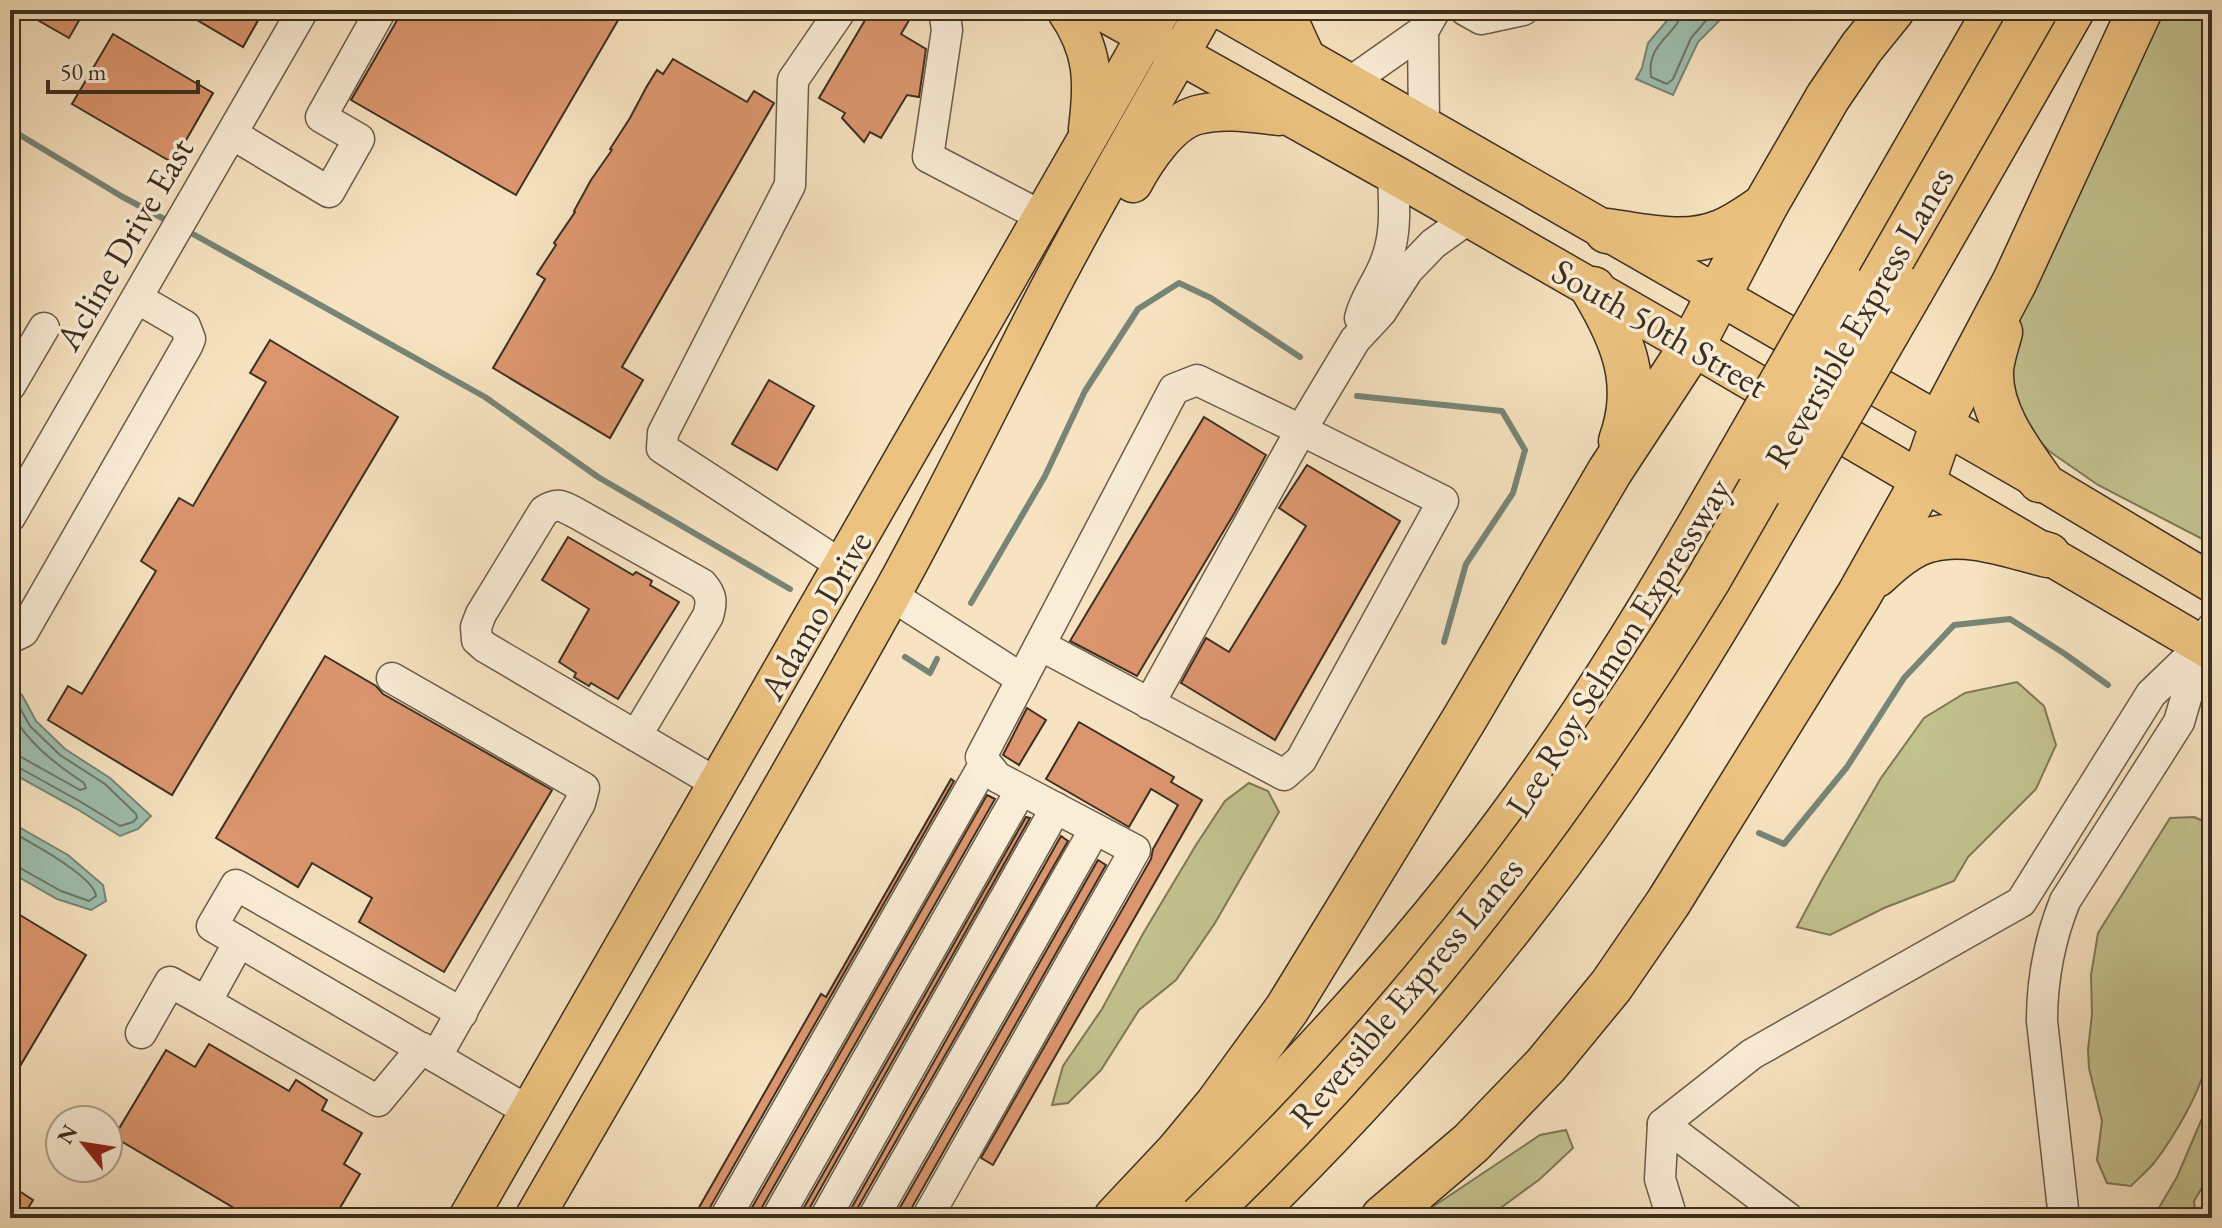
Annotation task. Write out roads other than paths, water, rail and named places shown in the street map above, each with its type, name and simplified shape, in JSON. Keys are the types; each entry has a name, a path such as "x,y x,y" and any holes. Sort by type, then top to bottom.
{"highway":[{"path":"1116,1218 1217,1105 1287,1009 1610,471 1692,346 1765,206 1845,71 1892,10"},
{"name":"Lee Roy Selmon Expressway","path":"1151,1218 1283,1087 1424,929 1505,826 1579,721 1621,657 1739,457 1996,10"},
{"name":"Reversible Express Lanes","path":"1201,1218 1353,1062 1423,981 1536,839 1628,708 1708,580 2035,10"},
{"name":"Lee Roy Selmon Expressway","path":"1247,1218 1354,1110 1456,993 1536,894 1610,792 1705,647 2072,10"},
{"path":"1383,1218 1471,1143 1546,1065 1611,986 1668,903 1859,595 1923,481 1948,408 2015,281 2140,10"},
{"path":"1607,231 1678,240 1706,237 1740,223 1765,206"},
{"path":"2015,281 1991,368 1992,382 2002,419 2040,480"},
{"path":"1593,289 1618,336 1630,383 1623,435 1610,471"},
{"path":"1859,595 1877,574 1901,554 1928,540 1977,537 2048,555"}],"main road":[{"path":"1066,10 1091,63 1092,96 1087,140"},
{"name":"South 50th Street","path":"1100,10 1154,23 1180,54 1692,346 2048,555 2209,641"},
{"name":"Adamo Drive","path":"534,1218 891,595 1050,287 1205,10"},
{"name":"South 50th Street","path":"1222,10 2040,480 2212,583"},
{"path":"1284,10 1306,58"},
{"name":"Adamo Drive","path":"468,1218 1154,23"},
{"path":"949,487 987,457 1139,172 1158,144 1195,115 1230,111 1291,117"},
{"path":"843,566 891,595"}],"street":[{"name":"Acline Drive East","path":"10,517 303,10"},
{"path":"232,134 329,192 359,139 321,117 381,10"},
{"path":"841,10 793,80 790,185 663,433 662,448 843,566"},
{"path":"944,10 947,30 928,157 1043,217"},
{"path":"1465,10 1481,19 1523,10"},
{"path":"1349,83 1429,21"},
{"path":"1424,126 1429,21"},
{"path":"1355,340 1364,303 1386,261 1395,223 1393,174"},
{"path":"1149,704 1301,430 1355,340 1381,312 1408,270 1433,244 1469,218"},
{"path":"10,638 23,632 190,339 185,326 137,298"},
{"path":"10,386 44,328"},
{"path":"927,1218 1135,850 997,777 981,757 1174,389 1197,380 1443,501 1301,760 1284,775 1040,645"},
{"path":"636,736 708,616 712,602 710,593 702,584 576,513 553,505 544,511 481,614 476,627 477,640 485,647 636,736 718,784"},
{"path":"891,595 1022,679"},
{"path":"1672,1218 1660,1179 1663,1124 1752,1054 2021,902 2151,694 2209,641"},
{"path":"2064,1218 2042,1021 2042,992 2048,954 2065,901 2179,722 2209,641"},
{"path":"141,1033 170,982 378,1101 429,1053 462,1013 580,803 584,788 392,678"},
{"path":"725,1218 985,763"},
{"path":"784,1206 1021,790"},
{"path":"751,1173 784,1206 829,1217 1056,808"},
{"path":"873,1218 1095,829"},
{"path":"462,1013 236,885 212,926 530,1112"},
{"path":"902,909 1053,995"},
{"path":"206,1002 239,942"},
{"path":"1663,1124 1782,1216"}],"water":[{"path":"1676,10 1724,10 1720,20 1698,42 1673,95 1636,79 1648,43"},
{"path":"10,686 22,695 36,721 65,749 110,778 151,816 138,829 120,836 10,772"},
{"path":"10,822 68,855 103,885 106,901 91,910 57,899 10,872"}],"waterway":[{"path":"10,129 164,219"},
{"path":"193,234 485,397 598,477 790,589"},
{"path":"971,603 1045,476 1085,391 1138,309 1179,283 1211,298 1300,357"},
{"path":"1357,396 1502,411 1525,450 1513,493 1466,564 1444,642"},
{"path":"1759,833 1784,844 1847,767 1904,678 1954,625 2010,619 2108,685"},
{"path":"905,657 930,673 937,659"}]}
